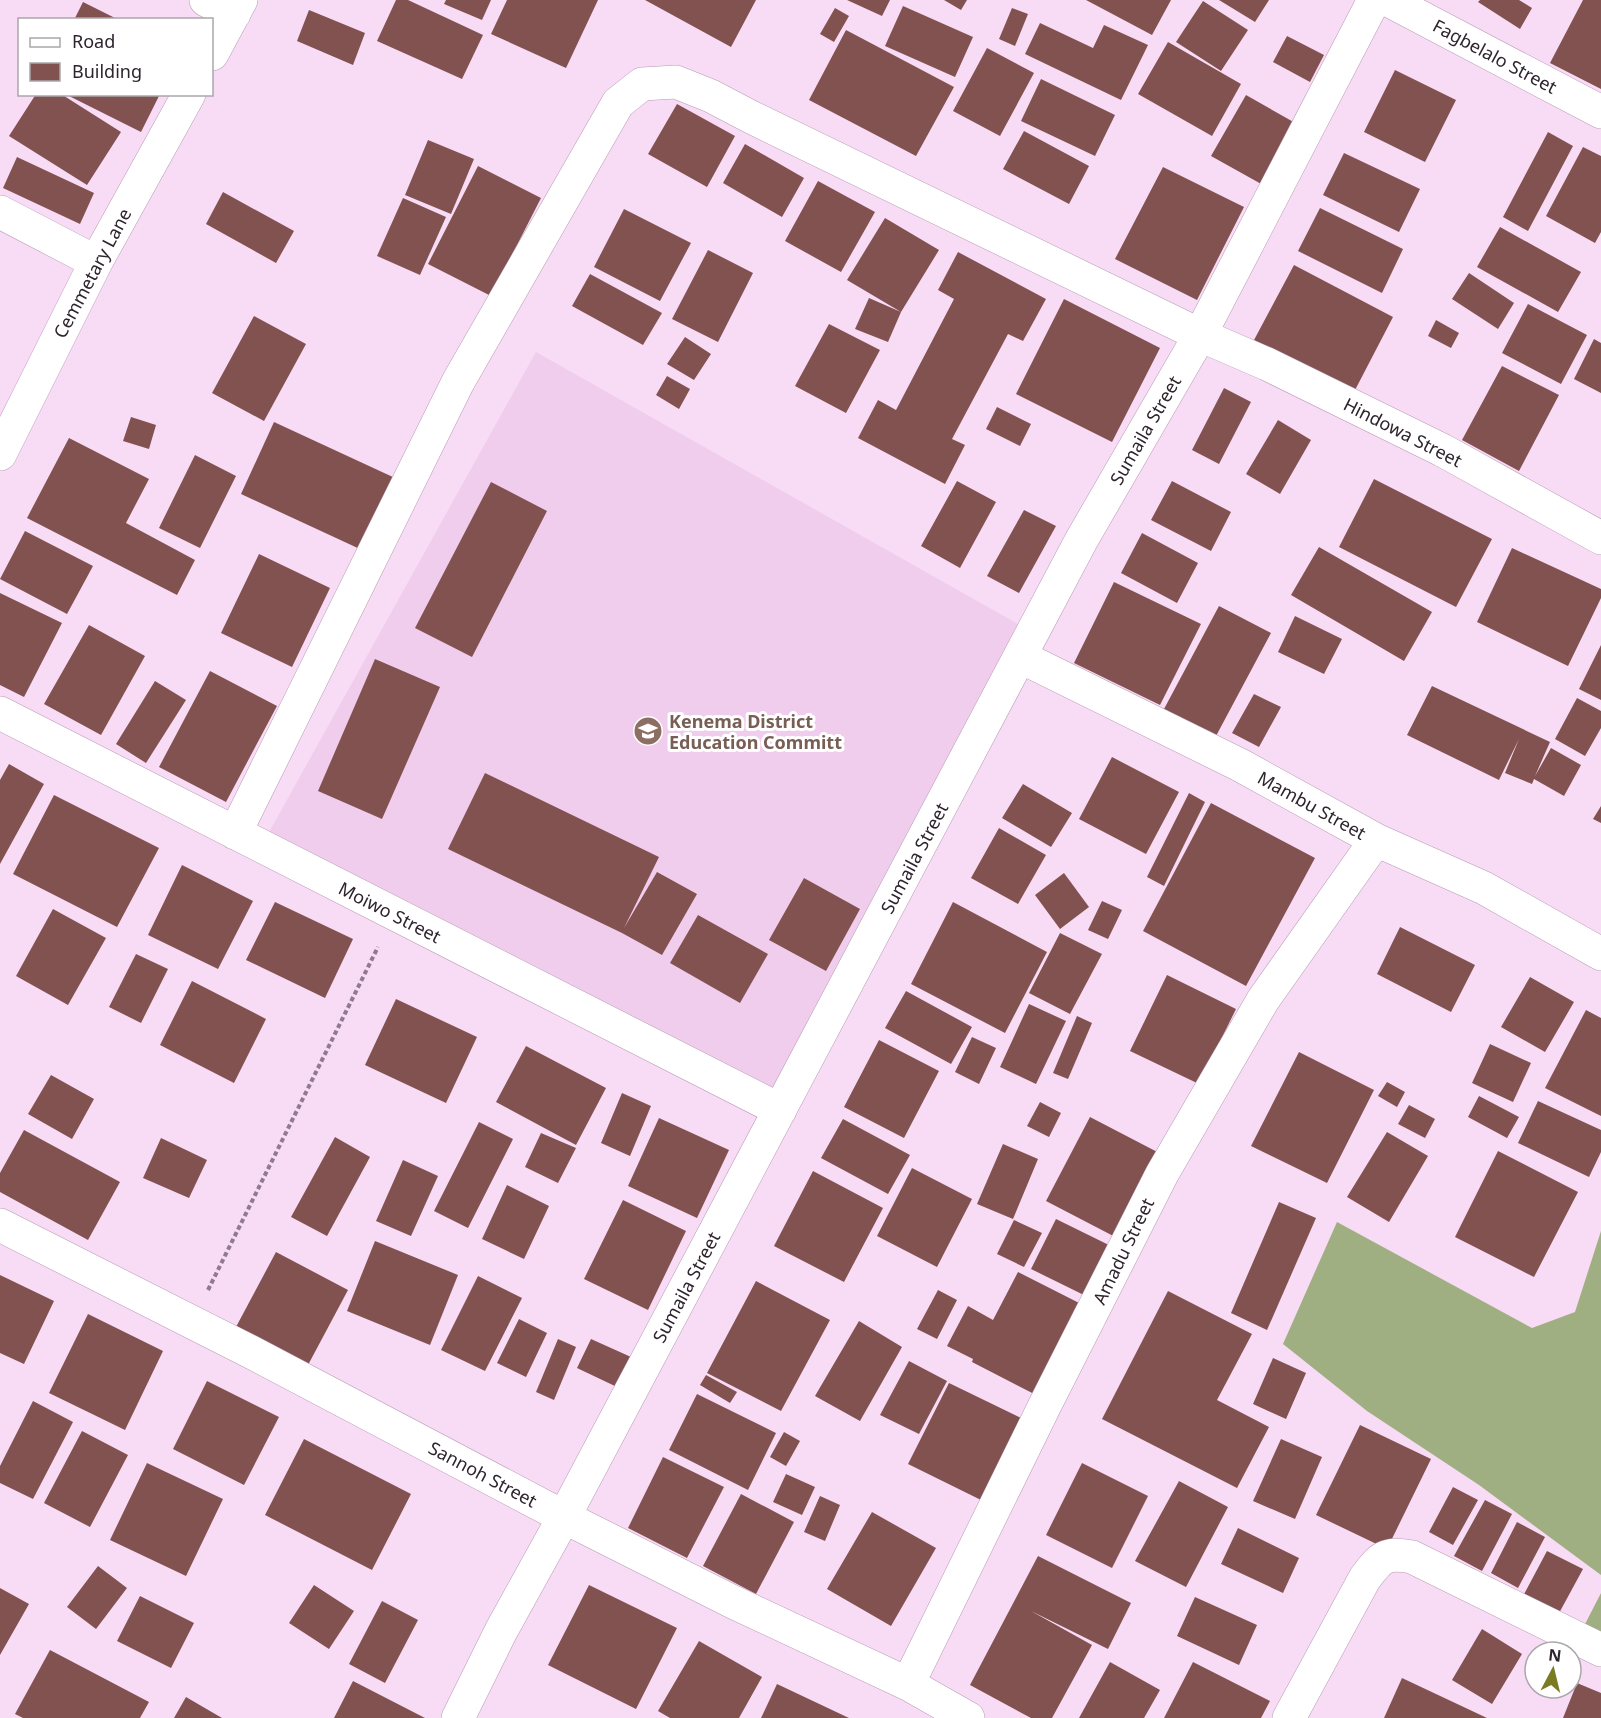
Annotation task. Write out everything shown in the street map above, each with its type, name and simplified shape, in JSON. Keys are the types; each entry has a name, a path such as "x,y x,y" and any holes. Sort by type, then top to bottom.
{"street":[{"name":"Sumaila Street","path":"459,1718 501,1631 564,1517 1082,539 1200,335 1374,0"},
{"name":"Fagbelalo Street","path":"1388,0 1601,112"},
{"path":"213,51 227,5"},
{"name":"Hindowa Street","path":"235,833 458,382 618,103 642,84 676,82 711,96 1200,335 1267,364 1442,450 1601,538"},
{"name":"Cemmetary Lane","path":"0,454 96,262 188,96"},
{"path":"0,212 96,262"},
{"name":"Mambu Street","path":"1021,657 1240,765 1376,840 1484,888 1601,954"},
{"name":"Moiwo Street","path":"0,713 780,1110"},
{"name":"Amadu Street","path":"908,1684 1162,1174 1263,999 1376,840"},
{"name":"Sannoh Street","path":"0,1225 192,1322 564,1517 733,1602 908,1684 968,1718"},
{"path":"1289,1718 1365,1578 1379,1560 1393,1554 1412,1557 1601,1650"}],"path":[{"path":"192,1322 394,914"}],"shaded area":[{"name":"Kenema District Education Committ","path":"536,352 1025,628 776,1096 539,968 268,834"}],"green space":[{"path":"1337,1222 1532,1328 1575,1312 1601,1231 1601,1575 1479,1485 1367,1411 1283,1344"},
{"path":"1601,1593 1601,1637 1583,1628"}],"building":[{"path":"396,0 408,0 483,35 462,79 377,41"},
{"path":"446,0 491,0 482,20 444,4"},
{"path":"507,0 598,0 566,68 491,34"},
{"path":"645,0 756,0 731,47"},
{"path":"847,0 890,0 882,16"},
{"path":"944,0 967,0 961,10"},
{"path":"1086,0 1171,0 1152,35"},
{"path":"1219,0 1269,0 1255,22"},
{"path":"1480,0 1519,0 1532,8 1520,29 1478,2"},
{"path":"1583,0 1601,0 1601,89 1550,63"},
{"path":"1203,1 1248,30 1221,71 1176,42"},
{"path":"83,2 115,18 75,18"},
{"path":"903,6 973,37 955,77 885,46"},
{"path":"835,8 849,16 834,42 820,34"},
{"path":"1012,8 1028,14 1015,46 999,39"},
{"path":"309,10 365,33 353,65 297,41"},
{"path":"1040,23 1093,48 1104,25 1148,45 1121,100 1025,54"},
{"path":"846,30 954,87 916,156 809,100"},
{"path":"1287,36 1324,55 1310,82 1273,62"},
{"path":"1168,42 1241,84 1212,136 1138,94"},
{"path":"987,48 1034,73 1000,136 953,111"},
{"path":"1395,70 1456,100 1425,162 1364,132"},
{"path":"1041,79 1115,115 1095,156 1021,121"},
{"path":"1246,95 1297,124 1263,185 1211,156"},
{"path":"35,96 64,96 121,132 87,185 9,136"},
{"path":"69,96 159,96 141,132"},
{"path":"677,104 735,136 707,187 648,154"},
{"path":"1024,131 1089,166 1069,204 1003,169"},
{"path":"1548,132 1573,146 1528,231 1503,217"},
{"path":"428,140 474,159 451,214 405,195"},
{"path":"745,144 804,178 782,217 723,183"},
{"path":"1583,147 1601,156 1601,232 1595,243 1546,216"},
{"path":"1344,153 1420,189 1399,232 1323,195"},
{"path":"17,157 94,193 80,224 3,188"},
{"path":"478,166 541,198 491,296 428,264"},
{"path":"1163,167 1244,207 1197,300 1115,259"},
{"path":"818,181 875,212 841,272 785,241"},
{"path":"223,192 294,231 276,263 206,224"},
{"path":"403,198 446,217 420,275 377,256"},
{"path":"1320,208 1403,249 1382,293 1298,251"},
{"path":"624,209 691,243 660,301 594,267"},
{"path":"885,218 939,250 901,312 847,280"},
{"path":"1500,227 1581,272 1558,312 1477,267"},
{"path":"708,250 753,273 718,342 672,319"},
{"path":"958,252 1046,299 1023,341 1008,334 952,439 965,445 945,484 858,438 878,400 896,410 954,299 938,290"},
{"path":"1294,265 1393,317 1354,392 1254,340"},
{"path":"1469,273 1514,303 1498,329 1452,299"},
{"path":"590,274 662,313 643,345 572,306"},
{"path":"869,298 901,312 888,342 855,329"},
{"path":"1064,299 1160,348 1112,442 1016,394"},
{"path":"1528,304 1587,335 1561,384 1502,353"},
{"path":"254,316 306,344 264,421 212,393"},
{"path":"1436,320 1459,333 1451,348 1428,336"},
{"path":"829,324 880,350 846,413 795,386"},
{"path":"685,337 711,354 694,380 667,364"},
{"path":"1594,339 1601,343 1601,393 1574,379"},
{"path":"1502,366 1559,395 1519,471 1462,440"},
{"path":"667,376 690,389 679,409 656,395"},
{"path":"1224,388 1251,402 1219,464 1192,450"},
{"path":"997,407 1031,424 1020,446 986,429"},
{"path":"131,417 156,425 149,449 123,441"},
{"path":"1278,420 1311,440 1280,494 1246,474"},
{"path":"274,422 395,478 362,550 241,494"},
{"path":"69,438 149,479 126,523 195,560 177,595 27,518"},
{"path":"195,455 236,476 200,548 159,528"},
{"path":"1374,479 1492,539 1456,607 1339,547"},
{"path":"957,481 996,502 960,568 921,546"},
{"path":"1172,481 1231,512 1211,551 1151,520"},
{"path":"491,482 547,511 472,657 415,628"},
{"path":"1024,510 1056,526 1019,593 987,576"},
{"path":"25,531 93,566 67,614 0,579"},
{"path":"1142,533 1198,563 1177,603 1121,573"},
{"path":"1319,547 1432,612 1404,661 1291,595"},
{"path":"1512,548 1601,589 1601,598 1568,666 1477,622"},
{"path":"259,554 330,588 292,667 221,633"},
{"path":"1114,582 1201,624 1160,705 1074,663"},
{"path":"0,593 62,623 24,697 0,685"},
{"path":"1219,606 1271,633 1216,736 1164,709"},
{"path":"1295,616 1342,639 1324,674 1278,652"},
{"path":"89,625 145,656 101,735 44,704"},
{"path":"1601,645 1601,700 1579,689"},
{"path":"375,659 440,687 382,819 318,791"},
{"path":"210,671 277,706 226,802 159,767"},
{"path":"155,681 186,700 146,763 116,744"},
{"path":"1432,686 1550,742 1535,776 1551,748 1581,765 1564,796 1534,779 1532,784 1505,773 1519,739 1499,780 1407,735"},
{"path":"1254,694 1281,707 1259,747 1232,733"},
{"path":"1577,698 1601,711 1601,728 1585,756 1555,739"},
{"path":"1112,757 1179,792 1146,854 1079,819"},
{"path":"9,764 44,784 0,864 0,780"},
{"path":"485,773 659,857 624,928 657,872 697,894 662,955 622,933 448,849"},
{"path":"1023,784 1072,813 1051,847 1002,818"},
{"path":"1189,793 1205,802 1164,886 1147,877"},
{"path":"54,795 159,848 117,927 13,874"},
{"path":"1211,803 1315,858 1246,986 1143,931"},
{"path":"1601,806 1601,823 1593,819"},
{"path":"999,828 1046,855 1018,904 971,878"},
{"path":"182,865 253,901 218,969 148,935"},
{"path":"1064,873 1089,907 1060,929 1035,895"},
{"path":"804,878 860,909 826,971 769,940"},
{"path":"1102,901 1122,910 1108,939 1088,930"},
{"path":"275,902 353,939 325,998 246,960"},
{"path":"953,902 1047,952 1005,1033 911,984"},
{"path":"53,909 106,938 68,1005 16,976"},
{"path":"698,915 768,954 740,1003 670,963"},
{"path":"1400,927 1475,965 1451,1012 1377,974"},
{"path":"1060,933 1102,954 1070,1014 1029,993"},
{"path":"136,954 168,969 141,1023 109,1007"},
{"path":"1167,975 1236,1009 1199,1084 1130,1051"},
{"path":"1530,977 1574,1002 1545,1052 1501,1027"},
{"path":"192,981 266,1019 234,1083 160,1045"},
{"path":"906,991 972,1027 951,1064 885,1028"},
{"path":"396,999 477,1037 446,1103 365,1065"},
{"path":"1029,1004 1066,1021 1036,1084 1000,1067"},
{"path":"1586,1010 1601,1018 1601,1116 1545,1088"},
{"path":"1077,1016 1092,1023 1068,1079 1053,1073"},
{"path":"972,1037 996,1048 979,1084 955,1072"},
{"path":"879,1040 939,1071 904,1138 844,1107"},
{"path":"1490,1044 1531,1063 1513,1102 1472,1083"},
{"path":"526,1046 606,1088 576,1145 496,1102"},
{"path":"1299,1052 1374,1090 1327,1183 1251,1146"},
{"path":"51,1075 94,1099 72,1139 28,1114"},
{"path":"1387,1082 1405,1092 1397,1107 1378,1096"},
{"path":"622,1093 651,1106 630,1156 601,1143"},
{"path":"1479,1096 1519,1117 1507,1138 1468,1117"},
{"path":"1538,1101 1601,1130 1601,1152 1589,1177 1518,1143"},
{"path":"1040,1102 1061,1113 1049,1137 1027,1126"},
{"path":"1409,1105 1435,1119 1425,1138 1398,1124"},
{"path":"1090,1117 1165,1156 1121,1240 1046,1201"},
{"path":"659,1118 729,1150 697,1218 628,1186"},
{"path":"843,1119 910,1155 888,1194 821,1158"},
{"path":"479,1122 513,1139 468,1228 434,1211"},
{"path":"24,1130 120,1182 88,1240 0,1192 0,1173"},
{"path":"1387,1132 1428,1156 1389,1222 1347,1197"},
{"path":"541,1133 576,1148 558,1183 525,1167"},
{"path":"335,1137 370,1157 327,1236 291,1217"},
{"path":"161,1138 207,1160 189,1198 143,1178"},
{"path":"1003,1144 1038,1159 1013,1219 977,1204"},
{"path":"1498,1151 1578,1192 1534,1277 1455,1237"},
{"path":"403,1160 438,1176 411,1236 376,1221"},
{"path":"912,1168 972,1199 937,1267 877,1236"},
{"path":"813,1171 883,1208 844,1282 774,1246"},
{"path":"507,1185 549,1206 524,1259 482,1239"},
{"path":"623,1200 686,1231 648,1310 584,1279"},
{"path":"1279,1202 1316,1218 1267,1330 1231,1313"},
{"path":"1056,1219 1119,1250 1094,1300 1031,1269"},
{"path":"1014,1220 1042,1233 1024,1267 997,1254"},
{"path":"375,1241 458,1275 430,1345 347,1311"},
{"path":"276,1252 348,1290 308,1365 236,1327"},
{"path":"1018,1272 1089,1308 1042,1398 972,1362 973,1359 947,1346 968,1306 993,1320"},
{"path":"0,1275 54,1301 24,1364 0,1353"},
{"path":"478,1276 522,1298 485,1371 441,1350"},
{"path":"756,1281 830,1320 781,1411 707,1373"},
{"path":"938,1290 957,1300 937,1339 917,1329"},
{"path":"1168,1291 1252,1334 1217,1400 1269,1427 1237,1488 1102,1419"},
{"path":"88,1314 163,1351 125,1430 49,1393"},
{"path":"519,1319 547,1333 526,1377 497,1363"},
{"path":"859,1321 902,1347 860,1421 815,1396"},
{"path":"558,1339 576,1347 554,1400 536,1392"},
{"path":"591,1339 631,1357 617,1387 577,1368"},
{"path":"1273,1358 1306,1373 1286,1419 1253,1404"},
{"path":"909,1361 947,1381 919,1434 880,1415"},
{"path":"706,1375 737,1392 730,1403 700,1385"},
{"path":"207,1381 279,1417 244,1485 173,1449"},
{"path":"949,1383 1021,1418 981,1500 908,1464"},
{"path":"697,1394 776,1433 748,1490 669,1450"},
{"path":"33,1401 73,1422 33,1499 0,1483 0,1466"},
{"path":"1360,1425 1431,1459 1387,1549 1316,1515"},
{"path":"82,1431 128,1455 90,1527 44,1503"},
{"path":"784,1432 800,1441 786,1466 770,1457"},
{"path":"304,1439 411,1494 372,1570 265,1515"},
{"path":"1281,1439 1322,1457 1295,1519 1253,1501"},
{"path":"663,1457 724,1487 687,1558 628,1528"},
{"path":"147,1463 223,1499 186,1576 110,1540"},
{"path":"1082,1463 1148,1496 1112,1568 1046,1535"},
{"path":"786,1474 815,1487 802,1515 773,1502"},
{"path":"1179,1481 1228,1507 1186,1587 1135,1561"},
{"path":"1453,1487 1478,1500 1453,1545 1429,1532"},
{"path":"741,1494 794,1522 756,1594 703,1566"},
{"path":"820,1496 840,1505 825,1541 804,1532"},
{"path":"1485,1500 1512,1514 1482,1571 1454,1556"},
{"path":"872,1512 936,1548 891,1626 827,1589"},
{"path":"1517,1522 1545,1537 1518,1588 1491,1573"},
{"path":"1238,1528 1299,1558 1283,1593 1221,1564"},
{"path":"1547,1551 1583,1569 1558,1615 1523,1596"},
{"path":"1038,1556 1131,1603 1108,1649 1031,1611 1092,1645 1052,1718 1031,1718 970,1685"},
{"path":"98,1566 127,1588 96,1629 67,1607"},
{"path":"314,1585 354,1611 329,1649 289,1623"},
{"path":"589,1585 677,1628 636,1709 548,1665"},
{"path":"0,1588 29,1604 0,1655"},
{"path":"140,1596 194,1623 171,1668 117,1641"},
{"path":"1195,1597 1257,1625 1239,1665 1177,1636"},
{"path":"382,1601 418,1620 385,1683 349,1664"},
{"path":"1482,1629 1522,1654 1492,1704 1452,1680"},
{"path":"699,1641 762,1677 739,1718 670,1718 658,1711"},
{"path":"50,1650 149,1702 140,1718 23,1718 15,1714"},
{"path":"1110,1662 1160,1690 1144,1718 1079,1718"},
{"path":"1193,1662 1270,1701 1261,1718 1164,1718"},
{"path":"1402,1678 1487,1718 1384,1718"},
{"path":"353,1681 425,1718 334,1718"},
{"path":"777,1684 849,1718 761,1718"},
{"path":"1583,1686 1601,1693 1601,1718 1563,1718 1570,1700 1583,1700"},
{"path":"186,1697 222,1718 174,1718"}],"place":[{"name":"Kenema District Education Committ","path":"648,731"}]}
